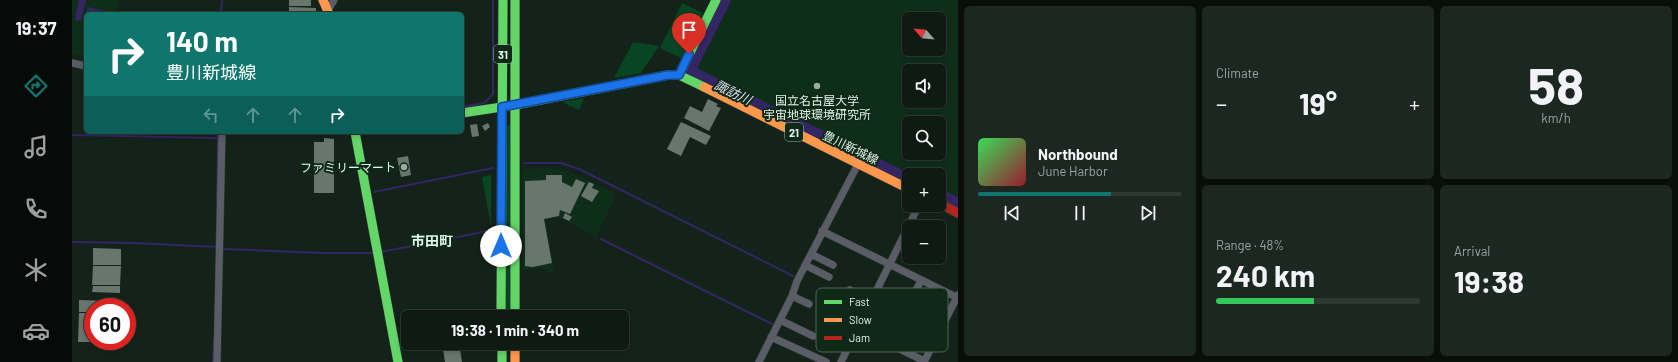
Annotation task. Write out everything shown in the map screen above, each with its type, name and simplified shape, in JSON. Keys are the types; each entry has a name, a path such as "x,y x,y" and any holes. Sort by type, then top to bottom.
{"main road":[{"path":"323,0 328,12"},
{"name":"31","path":"502,310 503,0"},
{"name":"31","path":"515,0 515,310"},
{"path":"679,75 716,0"},
{"name":"豊川新城線","path":"464,113 515,105 660,76 679,75 902,186"},
{"path":"355,134 398,362"},
{"path":"946,207 958,213"},
{"path":"502,350 502,362"},
{"path":"515,350 515,362"}],"street":[{"path":"328,12 334,0"},
{"path":"72,62 84,65"},
{"path":"217,362 222,134"},
{"path":"759,362 822,231 858,164"},
{"path":"878,288 916,212"},
{"path":"822,231 938,288"},
{"path":"811,254 833,265"},
{"path":"806,265 829,277"},
{"path":"917,288 921,280"},
{"path":"948,292 958,297 948,316"},
{"path":"792,296 809,304"},
{"path":"780,320 813,336"},
{"path":"772,337 826,362"},
{"path":"841,362 846,352"},
{"path":"906,352 924,362 929,352"}],"shaded area":[{"path":"72,0 119,0 116,12 84,12 84,57 72,54"},
{"path":"79,0 86,0 81,21 75,20"},
{"name":"国立名古屋大学 宇宙地球環境研究所","path":"726,0 958,0 958,201 946,195 946,168 902,168 902,174 695,72 693,68"},
{"path":"682,3 703,13 681,58 660,48"},
{"path":"88,7 111,12 87,12"},
{"path":"633,42 659,46 641,73 614,78"},
{"path":"584,98 579,110 562,102"},
{"path":"507,125 513,125 512,310 504,310"},
{"path":"549,168 567,171 617,194 596,237 558,217 545,220 555,274 540,268 523,270 523,169"},
{"path":"491,175 491,226 482,177"}],"building":[{"path":"289,0 311,0 311,6 289,6"},
{"path":"289,7 316,8 316,12 289,12"},
{"path":"708,99 718,104 716,106 721,108 709,131 684,118 690,106 702,112"},
{"path":"681,122 711,136 706,145 690,137 681,156 667,149"},
{"path":"488,123 490,127 485,131 482,126"},
{"path":"477,124 479,136 472,137 470,125"},
{"path":"324,138 334,139 334,193 314,193 314,142 324,142"},
{"name":"ファミリーマート","path":"408,156 411,175 401,177 397,158"},
{"path":"546,175 562,175 562,182 572,187 576,179 585,183 570,214 560,210 559,216 544,219 552,263 533,267 525,266 525,181 546,180"},
{"path":"589,182 594,184 592,188 599,191 592,202 581,196"},
{"path":"565,213 572,217 569,221 563,218"},
{"path":"93,248 121,249 121,265 93,265"},
{"path":"93,266 121,266 120,285 92,285"},
{"path":"93,286 120,286 120,293 92,292"},
{"path":"79,300 84,300 84,312 79,312"},
{"path":"79,313 84,313 84,342 78,342"},
{"path":"443,350 460,350 462,362 445,362"}],"waterway":[{"path":"221,12 222,0"},
{"path":"464,107 484,103 493,94 493,0"},
{"name":"諏訪川","path":"725,0 692,65 691,68 693,73 902,177"},
{"path":"217,201 218,134"},
{"path":"72,135 218,138"},
{"path":"524,163 561,163 579,169 793,276"},
{"path":"374,192 493,168"},
{"name":"諏訪川","path":"946,198 958,204"},
{"path":"381,252 493,230"},
{"path":"601,239 774,325"},
{"path":"72,242 217,247"},
{"path":"222,249 321,253 374,253"},
{"path":"213,362 214,339"}],"traffic: fast":[{"path":"501,310 503,0"},
{"path":"515,0 515,310"},
{"path":"679,75 716,0"},
{"path":"464,113 515,105 668,75 679,75 704,87"},
{"path":"355,134 398,362"},
{"path":"502,350 502,362"}],"traffic: slow":[{"path":"323,0 328,12"},
{"path":"704,87 902,186"},
{"path":"515,350 515,362"}],"traffic: jam":[{"path":"946,207 958,213"}],"place":[{"name":"国立名古屋大学 宇宙地球環境研究所","path":"817,86"},
{"name":"ファミリーマート","path":"404,167"}],"district":[{"name":"市田町","path":"432,240"}],"route":[{"path":"501,246 502,107 668,75 679,75 689,54"}]}
